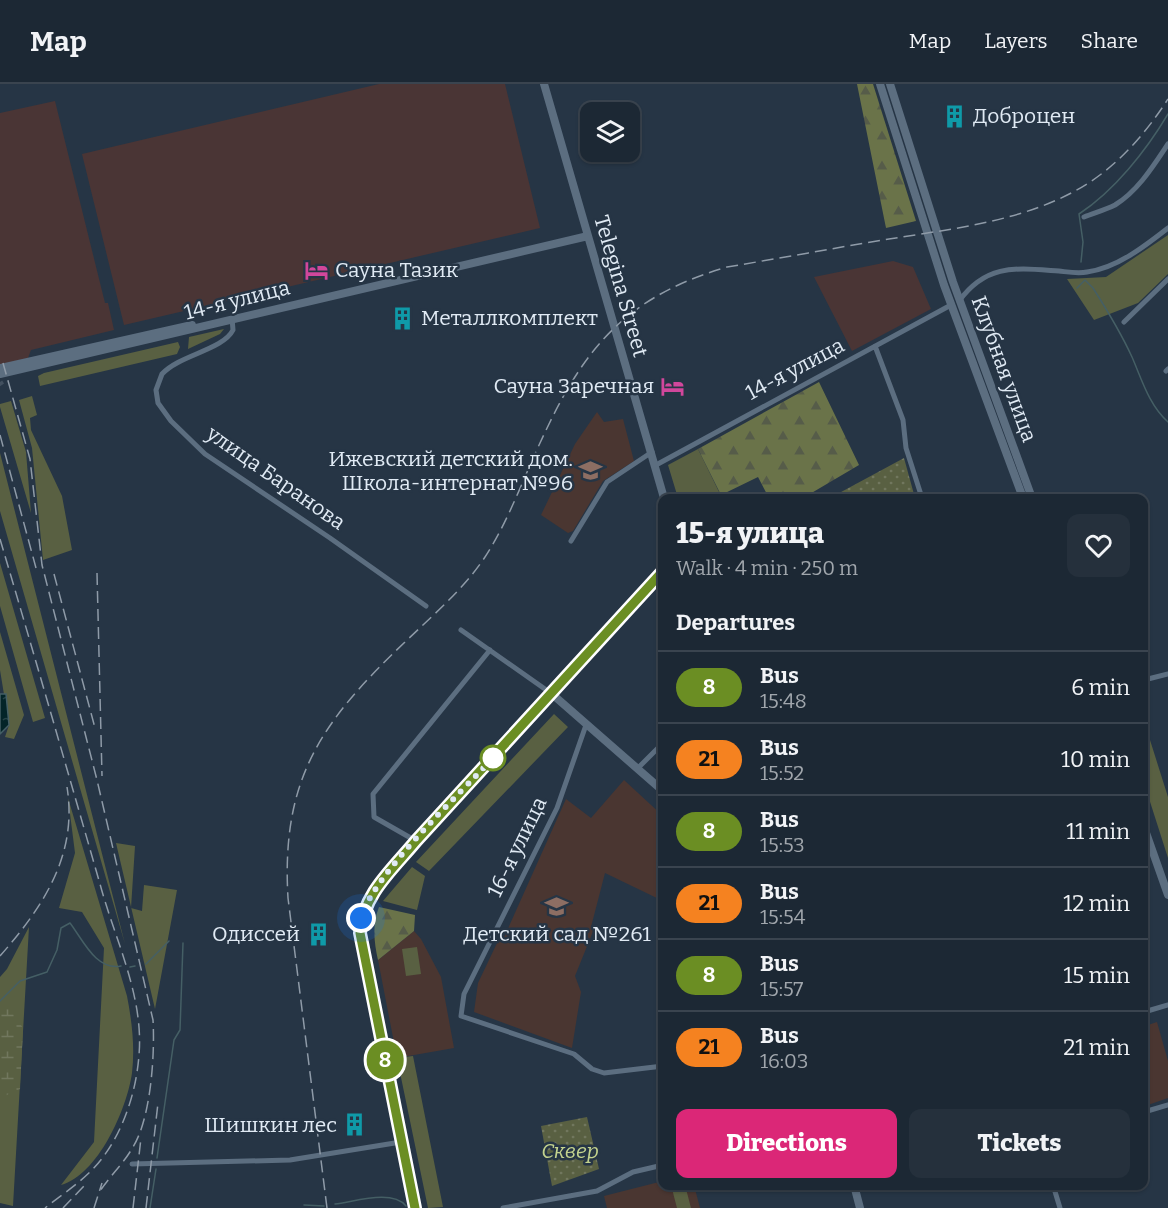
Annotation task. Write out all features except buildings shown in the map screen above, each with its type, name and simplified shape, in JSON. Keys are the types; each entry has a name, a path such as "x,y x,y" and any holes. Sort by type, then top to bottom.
{"main road":[{"name":"Telegina Street","path":"544,84 663,494"},
{"name":"Клубная улица","path":"880,84 951,305 1022,494"},
{"name":"Клубная улица","path":"890,84 959,301 1031,494"},
{"name":"14-я улица","path":"174,331 588,236"},
{"path":"951,305 959,301"},
{"path":"0,368 174,331"},
{"path":"0,374 174,331"},
{"path":"415,1208 360,933 365,906 381,882 416,841 658,577"},
{"path":"552,694 658,787"},
{"path":"1148,838 1168,895"},
{"path":"855,1190 860,1208"}],"street":[{"path":"1084,217 1115,204 1131,192 1148,173 1168,144"},
{"path":"959,301 976,280 989,275 1027,268 1087,272 1141,248 1168,228"},
{"path":"1124,322 1168,279"},
{"name":"14-я улица","path":"656,465 951,305"},
{"name":"улица Баранова","path":"229,319 231,333 224,340 181,359 162,374 156,397 165,415 205,454 330,537 426,606"},
{"path":"875,346 903,420 906,448 921,494"},
{"path":"571,541 607,482 652,452"},
{"path":"461,630 552,694"},
{"path":"416,841 374,817 373,794 489,650"},
{"path":"1148,679 1168,674"},
{"name":"16-я улица","path":"586,724 557,808 464,994 461,1016 574,1054 592,1069 604,1073 658,1067"},
{"path":"637,769 658,748"},
{"path":"1148,1011 1168,1005"},
{"path":"1148,1111 1168,1104"},
{"path":"132,1164 290,1160 401,1142"},
{"path":"503,1208 597,1191 633,1172 658,1167"},
{"path":"1055,1190 1060,1208"}],"shaded area":[{"path":"379,84 505,84 540,228 124,325 82,154"},
{"path":"55,101 105,303 108,303 114,330 31,350 28,358 0,365 0,113"},
{"path":"893,261 913,267 931,309 852,351 814,277"},
{"name":"Ижевский детский дом. Школа-интернат №96","path":"597,412 604,422 623,419 634,461 603,481 573,531 568,533 541,515 575,444"},
{"path":"624,780 658,811 658,899 605,873 591,927 594,929 575,976 581,992 572,1048 474,1012 478,983 498,941 502,942 566,799 591,818"},
{"path":"414,931 421,939 441,977 454,1048 397,1058 378,960"},
{"path":"1157,1022 1168,1061 1168,1098 1148,1105 1148,1025"},
{"path":"658,1182 658,1190 695,1190 700,1208 607,1208 604,1196"}],"green space":[{"path":"857,84 873,84 916,221 886,228"},
{"path":"1168,235 1168,274 1138,303 1094,320 1067,279 1106,277"},
{"path":"224,329 220,334 188,349 189,337"},
{"path":"178,342 180,347 177,354 40,386 38,376 44,373"},
{"path":"819,382 859,465 810,494 767,494 758,477 720,494 698,449"},
{"path":"32,396 37,415 30,418 31,430 62,496 72,550 43,560 32,448 19,400"},
{"path":"11,401 26,452 31,513 0,407 0,404"},
{"path":"698,449 720,494 677,494 668,465"},
{"path":"0,453 125,944 0,511"},
{"path":"904,458 914,494 837,494"},
{"path":"0,563 45,718 33,722 0,606"},
{"path":"0,632 24,715 14,739 5,737 9,725 0,670"},
{"path":"554,714 568,727 429,871 416,862"},
{"path":"1148,740 1150,740 1168,797 1168,858 1148,795"},
{"path":"68,798 127,996 132,1025 133,1054 129,1088 117,1122 108,1139 87,1168 74,1179 61,1185 94,1142 104,948 82,912 59,908 75,853"},
{"path":"116,843 135,846 131,907"},
{"path":"412,867 425,876 417,910 383,901"},
{"path":"144,885 177,890 155,1009 131,908 142,911"},
{"path":"379,907 415,915 414,931 378,960 374,933"},
{"path":"29,927 13,1206 0,1203 0,977 7,969"},
{"path":"417,947 421,974 406,976 402,949"},
{"path":"0,995 23,1028 20,1089 0,1098"},
{"path":"413,1056 443,1207 428,1208 397,1058"},
{"name":"Сквер","path":"587,1117 599,1169 552,1186 541,1126"},
{"path":"672,1190 686,1190 691,1208 677,1208"}],"water":[{"path":"0,694 6,694 9,725 0,734"}],"waterway":[{"path":"1081,262 1083,242 1079,214 1117,182 1150,142 1168,114"},
{"path":"1077,288 1085,280 1093,288 1123,339 1151,400 1168,422"},
{"path":"0,1001 20,981 47,972 57,950 61,928 70,923 97,959 104,964 121,966"},
{"path":"146,964 169,941"},
{"path":"157,1158 174,1040 180,1030 183,943"},
{"path":"130,967 135,966"},
{"path":"150,1208 156,1169"},
{"path":"335,1204 382,1197 392,1198 406,1206"},
{"path":"304,1205 324,1206"}],"railway":[{"path":"327,1208 288,898 288,856 292,819 300,786 312,755 350,699 457,591 485,557 504,523 548,427 583,365 604,339 627,317 655,297 688,281 727,267 960,228 1007,217 1053,202 1103,173 1138,139 1168,99"},
{"path":"3,363 30,459 42,565 97,780 153,1020 152,1067 144,1120 129,1153 100,1191"},
{"path":"0,435 36,568"},
{"path":"0,539 106,905 127,968 137,1011 139,1033 139,1055 134,1086 125,1118 118,1132 91,1171 45,1208"},
{"path":"97,573 102,776"},
{"path":"54,574 95,728"},
{"path":"0,956 30,918 54,879 67,835 69,812 67,787"},
{"path":"146,1208 158,1103"},
{"path":"133,1208 141,1138"},
{"path":"94,1208 102,1183"},
{"path":"63,1208 84,1186"}],"bus line":[{"name":"8","path":"415,1208 360,933 365,906 372,893 416,841 658,577"}],"place":[{"name":"Доброцен","path":"955,116"},
{"name":"Сауна Тазик","path":"317,270"},
{"name":"Металлкомплект","path":"403,318"},
{"name":"Сауна Заречная","path":"672,386"},
{"name":"Ижевский детский дом. Школа-интернат №96","path":"591,471"},
{"name":"Детский сад №261","path":"557,906"},
{"name":"Одиссей","path":"318,934"},
{"name":"Шишкин лес","path":"355,1125"}],"route":[{"path":"361,918 372,893 381,882 493,758"}]}
